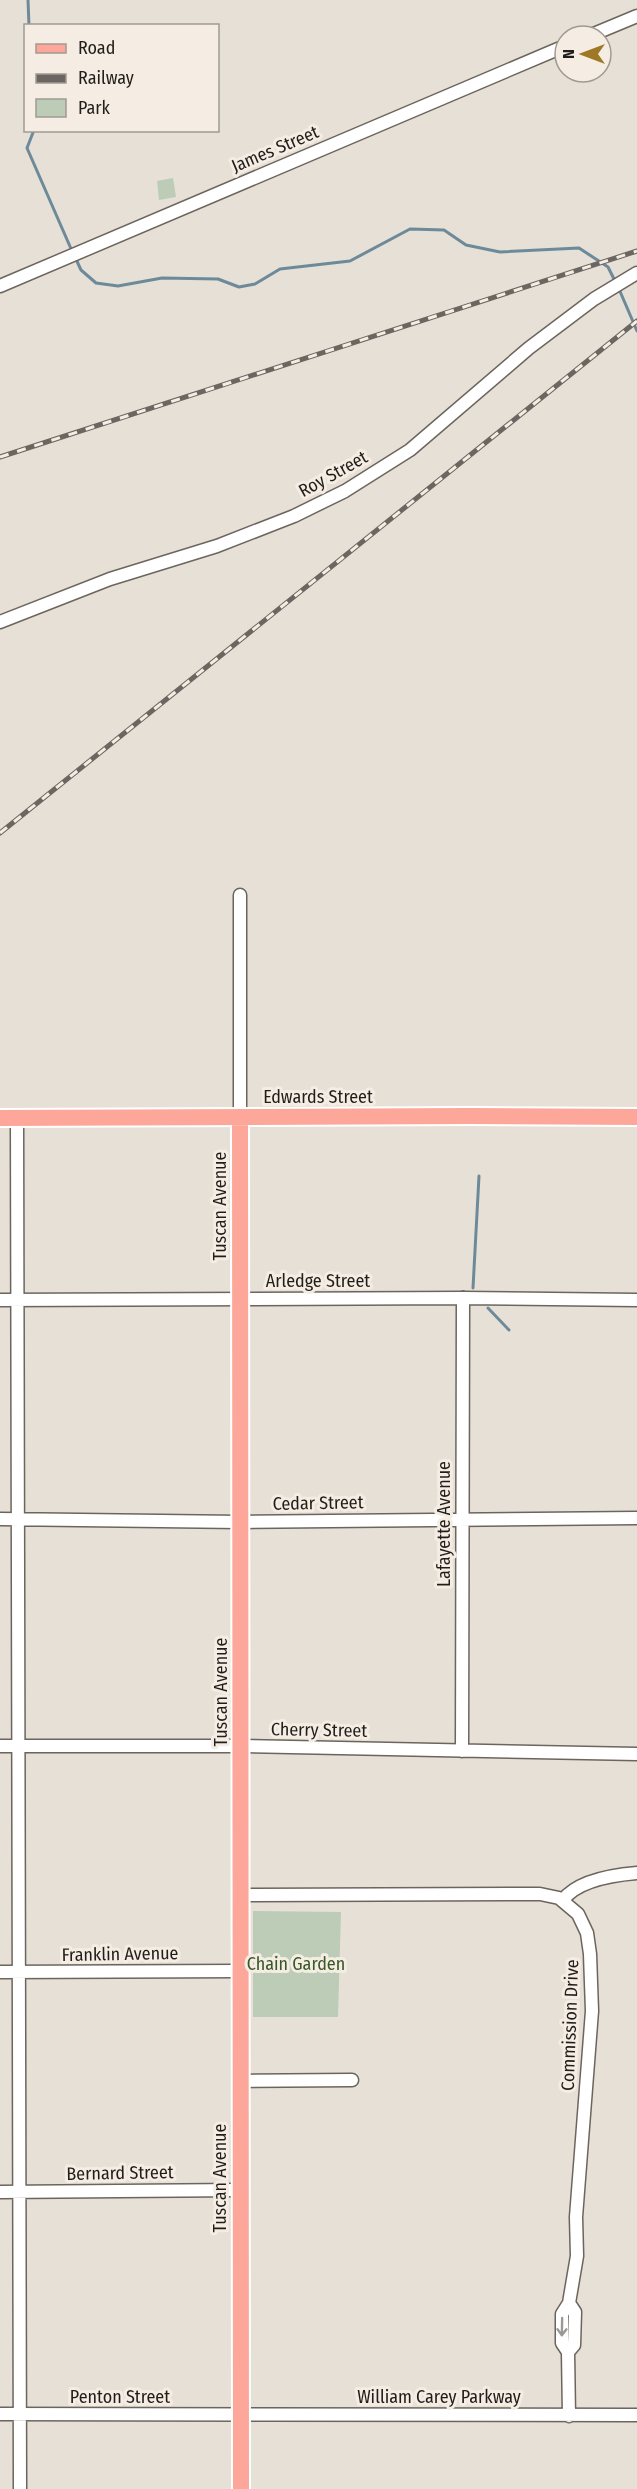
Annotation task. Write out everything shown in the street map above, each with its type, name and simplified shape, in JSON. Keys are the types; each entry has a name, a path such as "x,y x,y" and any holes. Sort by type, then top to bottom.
{"main road":[{"name":"Edwards Street","path":"8,1118 470,1116 637,1118"},
{"name":"Tuscan Avenue","path":"240,1118 241,2489"}],"street":[{"path":"613,26 637,16"},
{"name":"James Street","path":"0,286 553,51"},
{"name":"Roy Street","path":"0,622 110,579 217,546 294,516 345,491 410,450 530,348 594,299 637,273"},
{"name":"Tuscan Avenue","path":"240,895 240,1118"},
{"path":"8,1118 18,1300 20,1519 17,1746 20,2489"},
{"name":"Arledge Street","path":"0,1300 463,1298 637,1300"},
{"name":"Lafayette Avenue","path":"462,1751 463,1298"},
{"name":"Cedar Street","path":"0,1519 240,1522 637,1518"},
{"name":"Cherry Street","path":"0,1746 240,1746 637,1754"},
{"path":"240,1895 540,1894 563,1900 569,1893 593,1881 621,1874 637,1873"},
{"name":"Commission Drive","path":"563,1900 578,1914 587,1933 592,2011 576,2217 577,2256 569,2303 562,2314 562,2343 568,2352 569,2416"},
{"name":"Franklin Avenue","path":"0,1972 241,1971"},
{"path":"239,2081 352,2080"},
{"name":"Bernard Street","path":"0,2192 240,2190"},
{"name":"Penton Street","path":"0,2414 240,2414"},
{"name":"William Carey Parkway","path":"240,2414 637,2415"}],"green space":[{"path":"173,178 176,197 159,200 157,181"},
{"name":"Chain Garden","path":"253,1911 341,1912 338,2017 253,2017"}],"waterway":[{"path":"28,0 29,24"},
{"path":"33,132 27,148 72,251"},
{"path":"75,257 81,270 96,283 118,286 162,278 218,279 239,287 255,284 280,269 350,261 410,229 444,230 466,245 500,252 579,248 608,267 616,283"},
{"path":"619,289 637,331"},
{"path":"473,1288 479,1176"},
{"path":"488,1308 509,1330"}],"railway":[{"path":"0,457 637,251"},
{"path":"0,833 637,321"}]}
